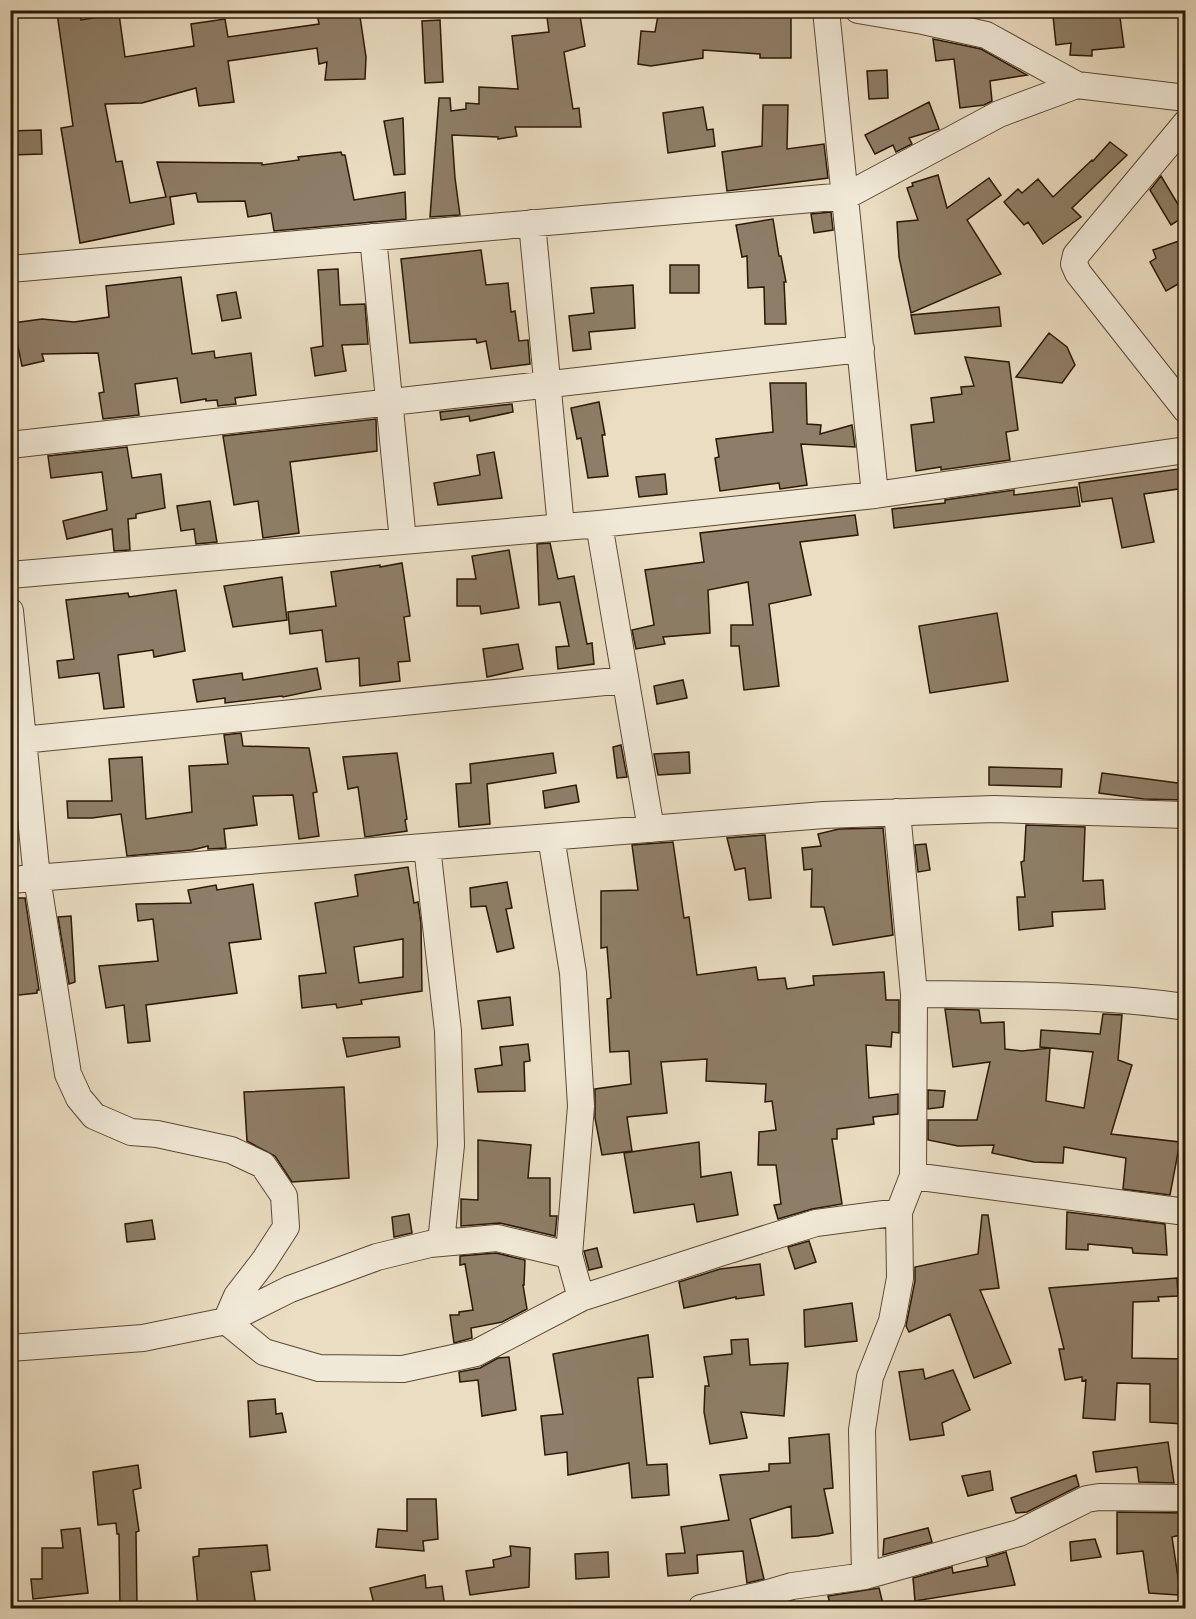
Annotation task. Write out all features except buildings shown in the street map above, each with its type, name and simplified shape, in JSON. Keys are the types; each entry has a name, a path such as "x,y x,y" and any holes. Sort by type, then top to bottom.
{"street":[{"path":"826,10 875,495"},
{"path":"858,10 986,35 1077,84 1185,98"},
{"path":"10,269 846,196 999,114 1077,84"},
{"path":"1185,123 1076,255 1074,264 1078,273 1185,410"},
{"path":"532,223 561,527"},
{"path":"373,237 404,541"},
{"path":"10,445 861,349"},
{"path":"10,575 599,524 875,495 1185,450"},
{"path":"599,524 651,829"},
{"path":"10,611 19,744 37,878 68,1074 79,1098 94,1116 131,1132 158,1134 201,1142 231,1150 263,1165 284,1196 286,1227 237,1296 226,1321"},
{"path":"19,744 626,680"},
{"path":"10,880 824,815 994,809 1185,815"},
{"path":"865,1576 862,1430 870,1377 892,1321 900,1278 899,1212 913,1176 914,994 897,812"},
{"path":"551,837 573,973 580,1106 569,1255 581,1298"},
{"path":"427,847 448,1031 451,1145 441,1243"},
{"path":"914,994 1051,995 1139,1000 1185,1007"},
{"path":"913,1176 1185,1212"},
{"path":"226,1321 264,1352 319,1368 402,1369 476,1353 581,1298 816,1223 899,1212"},
{"path":"10,1348 142,1338 226,1321 301,1285 377,1257 430,1244 497,1238 569,1255"},
{"path":"701,1608 761,1595 794,1597 1019,1533 1087,1499 1099,1497 1185,1498"}]}
